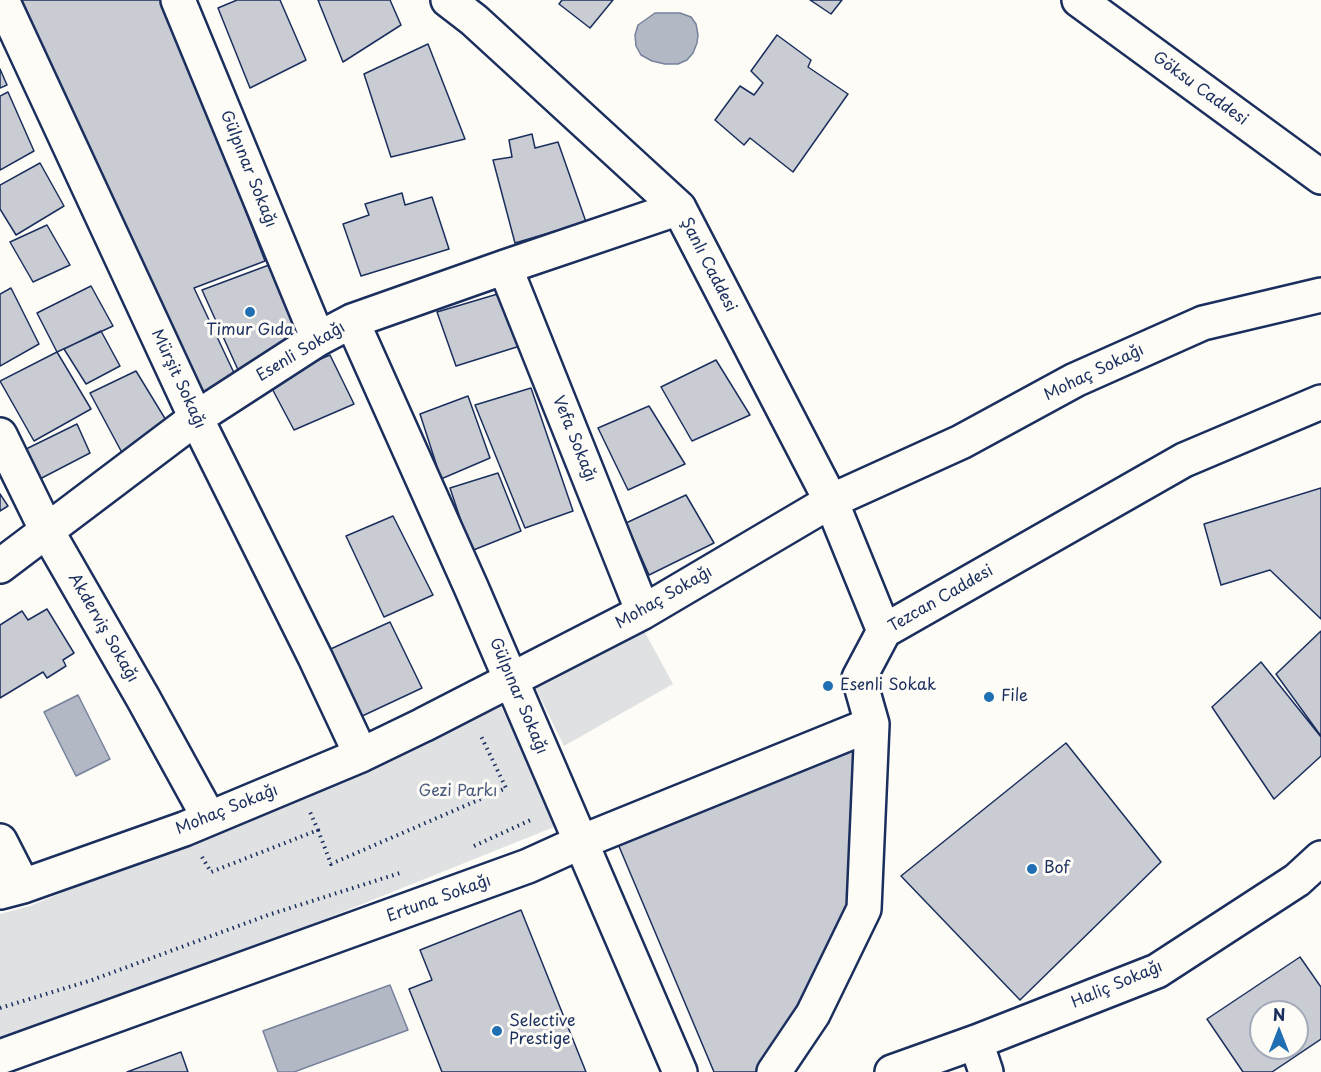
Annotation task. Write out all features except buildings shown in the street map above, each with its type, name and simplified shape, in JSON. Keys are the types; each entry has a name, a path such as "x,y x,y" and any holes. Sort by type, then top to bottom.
{"street":[{"name":"Mürşit Sokağı","path":"2,0 196,418 361,755"},
{"name":"Gülpınar Sokağı","path":"178,0 318,339"},
{"name":"Şanlı Caddesi","path":"448,0 474,20 679,208 831,501 884,631"},
{"name":"Göksu Caddesi","path":"1079,0 1321,177"},
{"name":"Esenli Sokağı","path":"0,566 196,418 318,339 352,321 679,208"},
{"name":"Vefa Sokağı","path":"505,267 643,612"},
{"name":"Mohaç Sokağı","path":"12,889 173,833 361,755 643,612 831,501 961,442 1075,380 1203,323 1321,295"},
{"name":"Gülpınar Sokağı","path":"352,321 471,586 680,1072"},
{"name":"Tezcan Caddesi","path":"774,1072 813,1014 864,909 872,724 860,678 884,631 1184,460 1321,402"},
{"name":"Akderviş Sokağı","path":"0,435 47,531 138,688 209,818"},
{"name":"Ertuna Sokağı","path":"0,1057 528,866 581,842 872,724"},
{"path":"0,841 12,889"},
{"name":"Haliç Sokağı","path":"892,1072 981,1057 1156,970 1297,880 1321,858"}],"path":[{"path":"318,830 332,864 506,788 479,733"},
{"path":"469,848 565,804"},
{"path":"0,1008 92,980 268,915 403,872"}],"green space":[{"path":"642,627 673,684 564,746 534,685"},
{"name":"Gezi Parkı","path":"497,699 559,825 213,964 0,1041 0,914 30,906 187,841"}],"shaded area":[{"path":"655,13 680,13 691,17 696,24 697,43 687,60 678,64 665,64 641,55 636,46 635,35 638,25"},
{"path":"78,695 110,759 76,776 44,712"},
{"path":"390,985 408,1030 294,1072 278,1072 263,1031"}],"place":[{"name":"Timur Gıda","path":"250,312"},
{"name":"Esenli Sokak","path":"828,686"},
{"name":"File","path":"989,697"},
{"name":"Bof","path":"1032,869"},
{"name":"Selective Prestige","path":"497,1031"}]}
